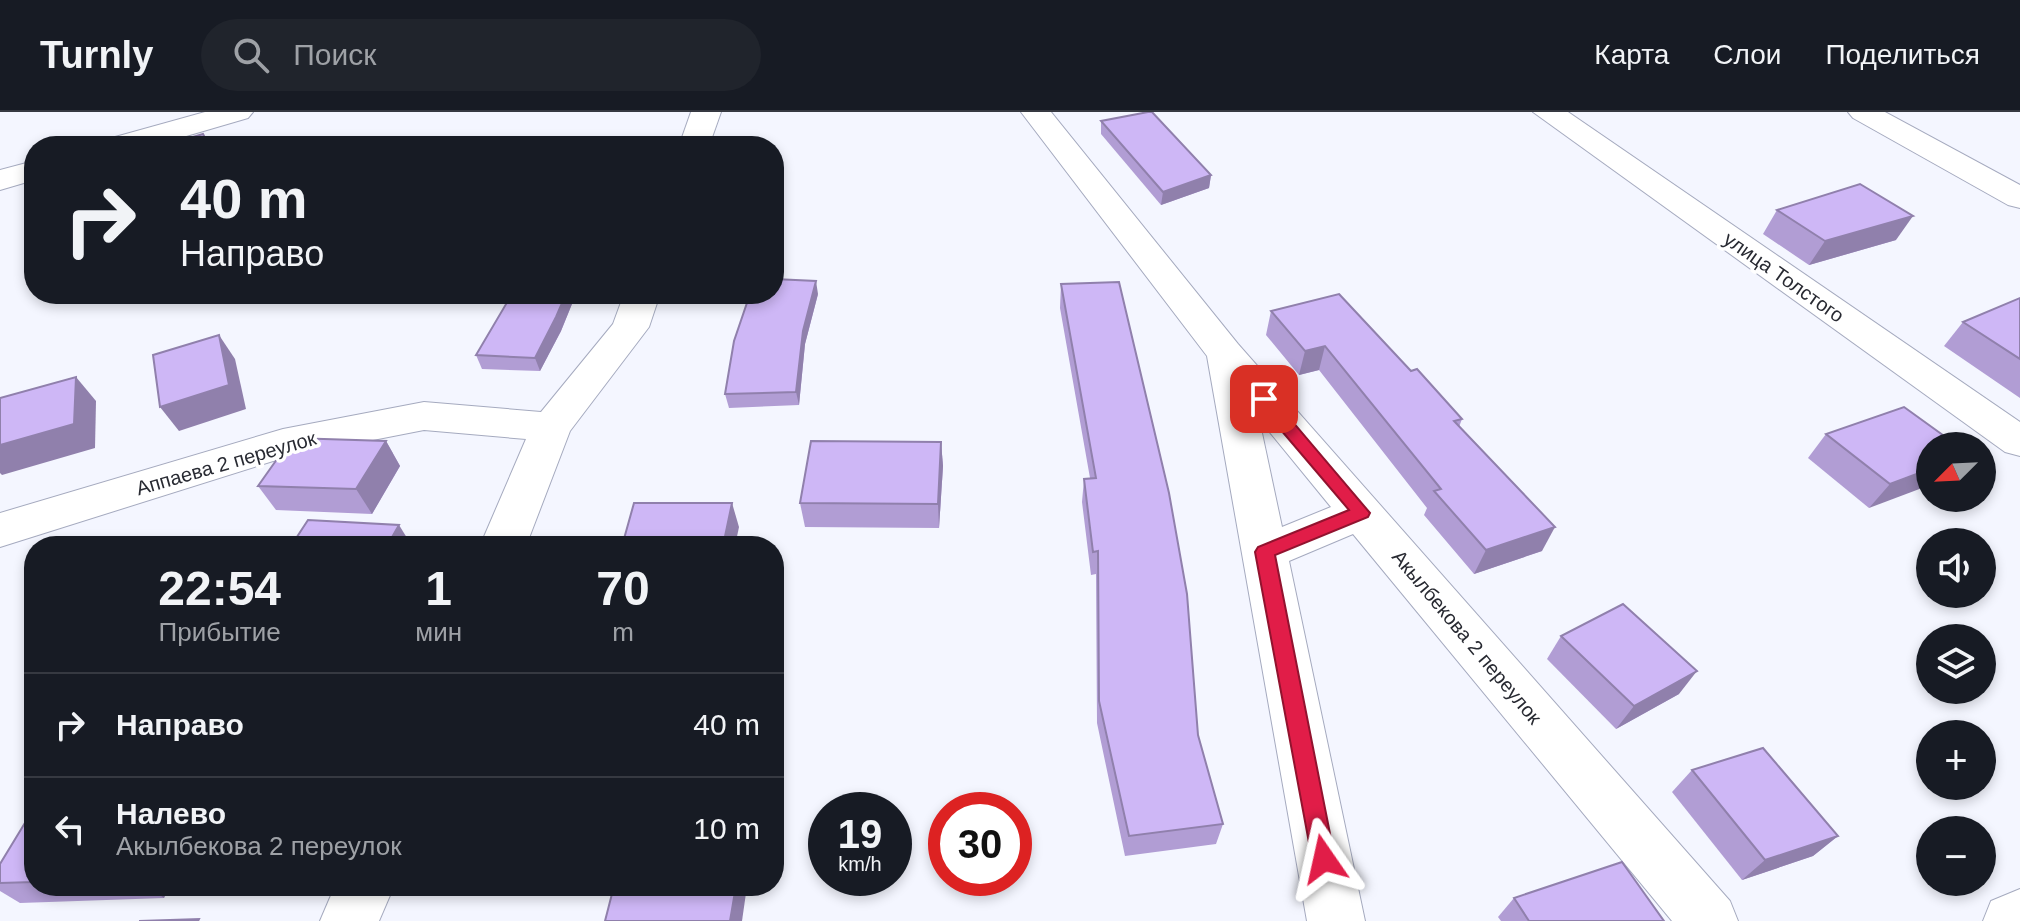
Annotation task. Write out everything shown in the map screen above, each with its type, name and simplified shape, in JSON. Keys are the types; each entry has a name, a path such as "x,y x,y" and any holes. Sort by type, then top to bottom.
{"street":[{"path":"154,136 238,112"},
{"path":"698,136 706,112"},
{"name":"Акылбекова 2 переулок","path":"1036,112 1225,353 1709,921"},
{"name":"улица Толстого","path":"1548,112 2020,442"},
{"path":"1863,112 2020,198"},
{"path":"0,180 24,173"},
{"path":"507,536 551,427 630,327 638,304"},
{"name":"Акылбекова 2 переулок","path":"1225,353 1336,921"},
{"name":"Аппаева 2 переулок","path":"0,530 283,443 424,416 551,427"},
{"path":"1265,552 1361,513"},
{"path":"349,921 360,896"},
{"path":"2012,921 2020,918"}],"building":[{"path":"1152,112 1211,175 1163,192 1101,121"},
{"path":"1860,184 1913,216 1825,241 1777,210"},
{"path":"784,279 816,281 803,331 796,392 725,394 734,341 747,304 784,304"},
{"path":"1119,282 1169,493 1187,594 1198,735 1223,824 1129,836 1099,701 1098,551 1093,552 1084,479 1096,478 1061,284"},
{"path":"1339,294 1411,371 1417,369 1462,419 1454,421 1555,527 1486,550 1434,491 1441,489 1325,346 1305,351 1271,311"},
{"path":"2020,298 2020,359 1963,322"},
{"path":"506,304 562,304 535,358 476,355"},
{"path":"219,335 229,385 160,407 153,355"},
{"path":"76,377 74,424 0,445 0,398"},
{"path":"1904,407 1939,432 1916,432 1916,474 1890,484 1826,434"},
{"path":"292,438 386,441 356,489 258,486"},
{"path":"811,441 941,442 938,504 800,503"},
{"path":"634,503 732,503 725,536 625,536"},
{"path":"308,520 399,525 393,536 298,536"},
{"path":"1623,604 1697,671 1634,706 1561,636"},
{"path":"1763,748 1838,836 1765,860 1692,770"},
{"path":"24,824 24,882 0,883 0,864"},
{"path":"1622,862 1664,921 1529,921 1514,898"},
{"path":"611,896 734,896 730,921 605,921"},
{"path":"199,919 198,921 139,921"}],"route":[{"path":"1264,399 1361,513 1265,552 1324,859"}]}
